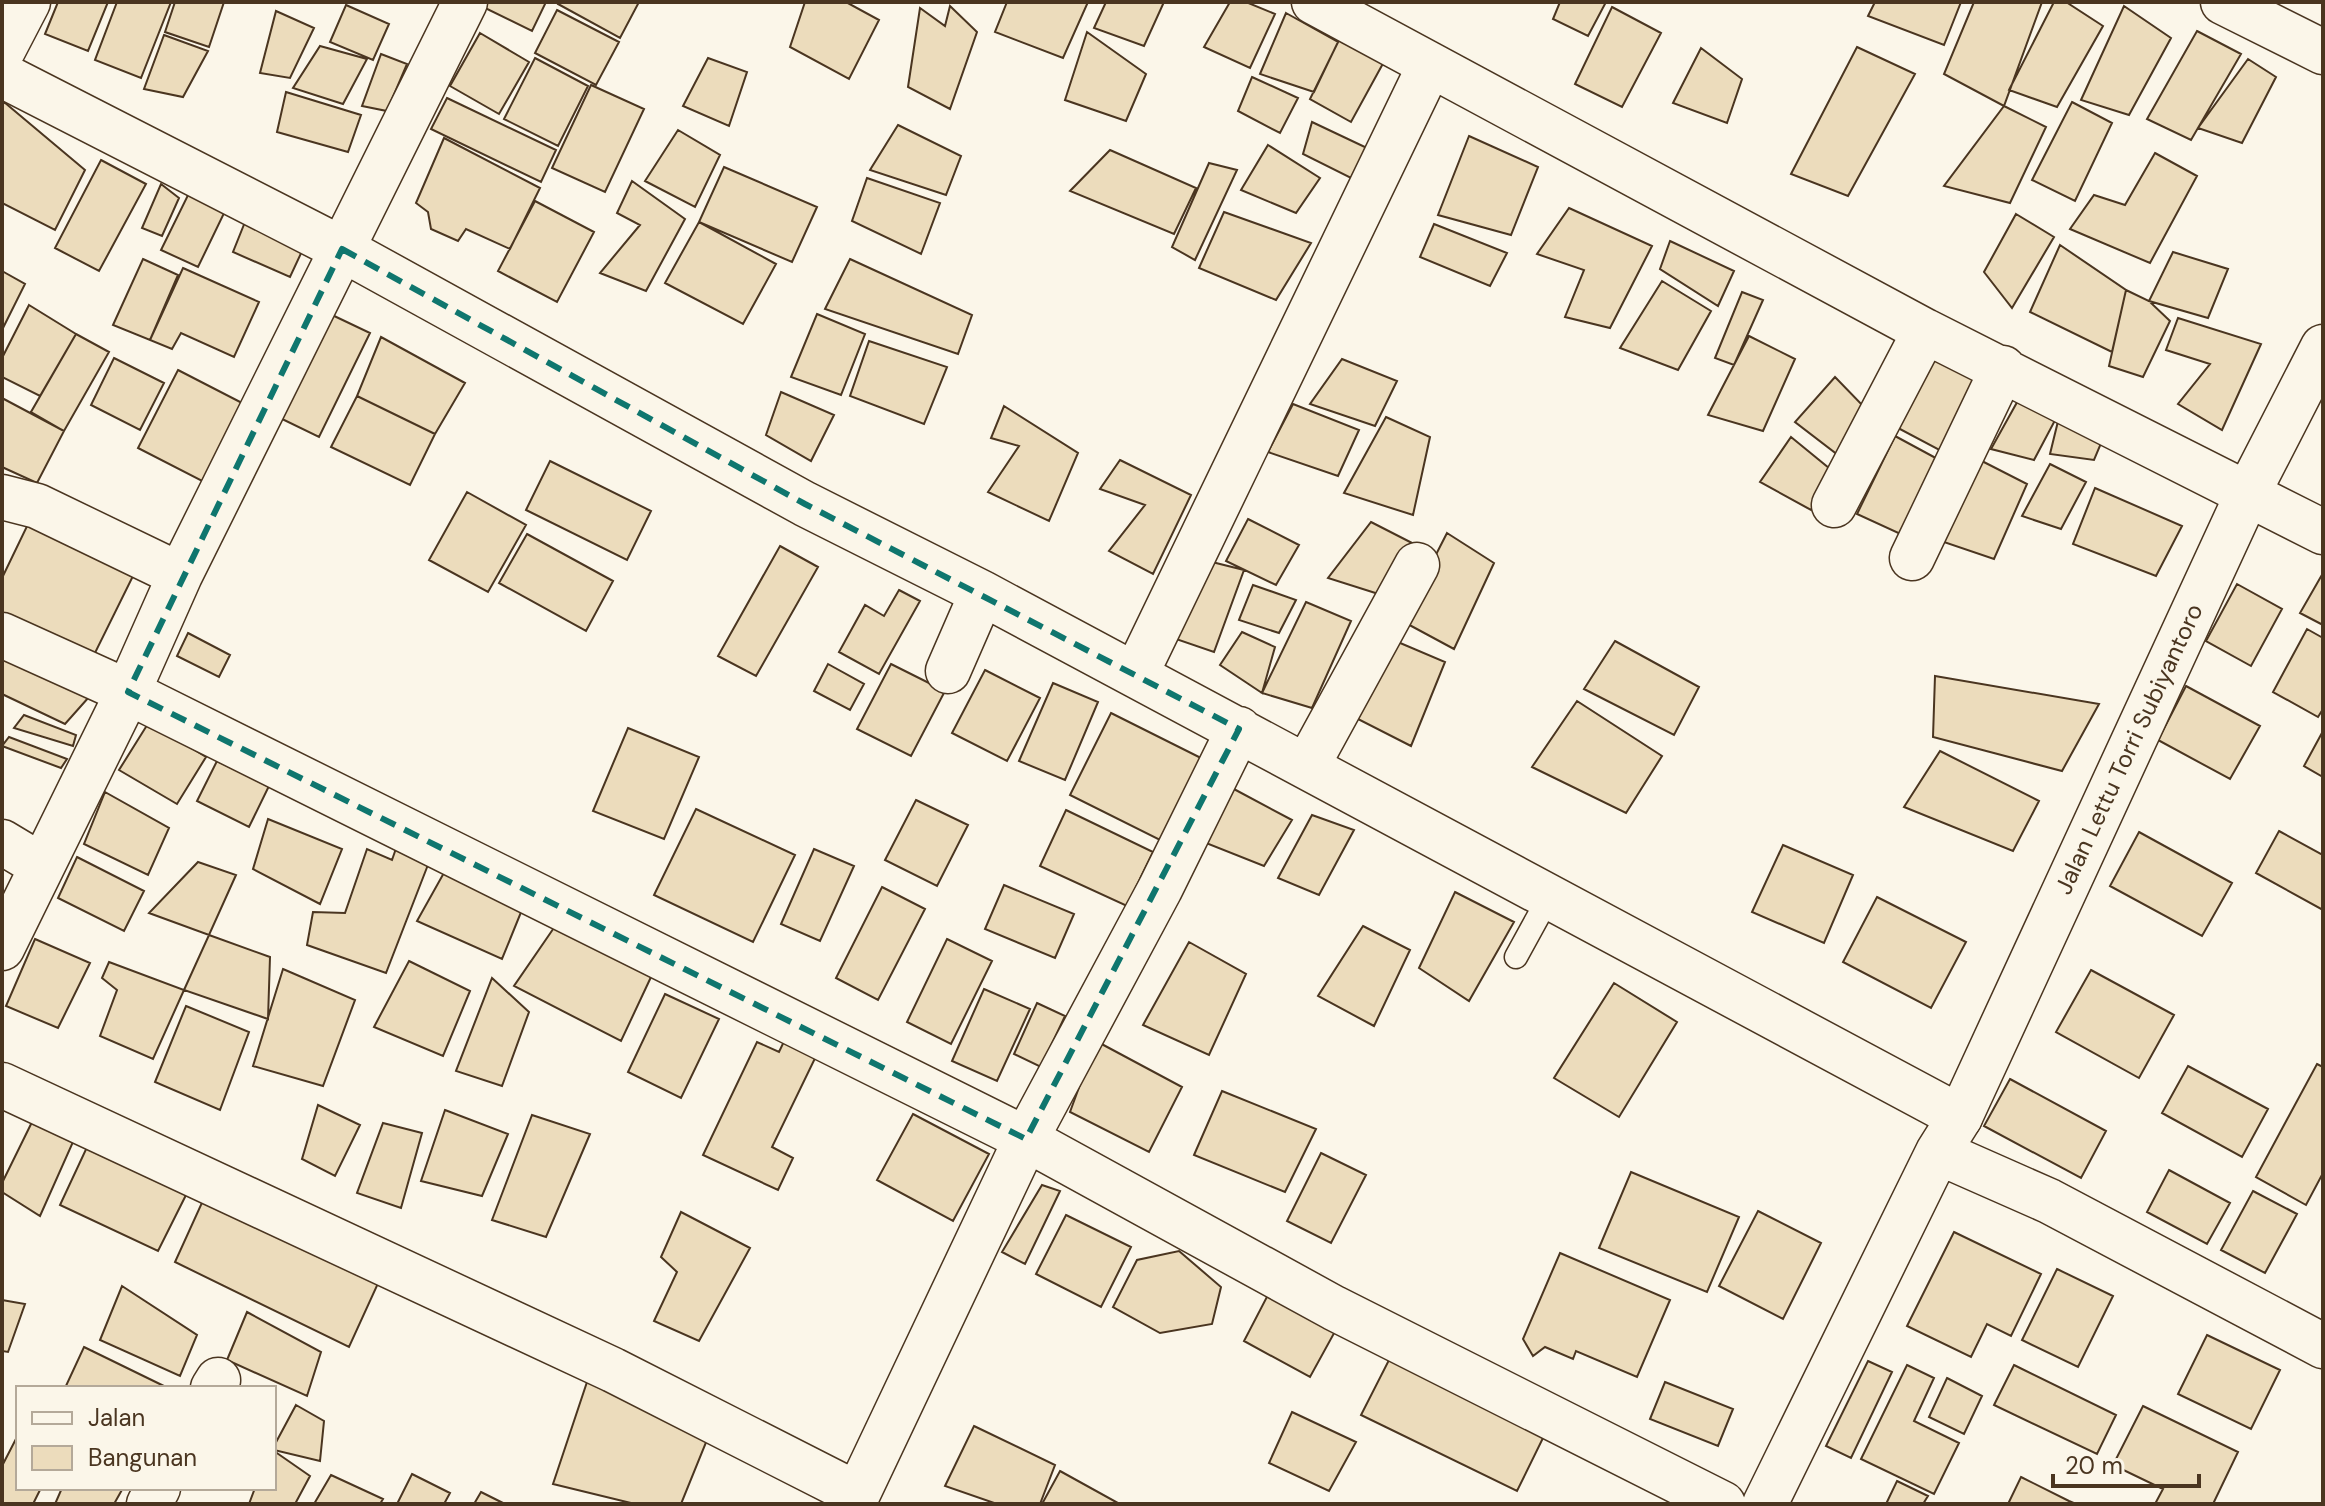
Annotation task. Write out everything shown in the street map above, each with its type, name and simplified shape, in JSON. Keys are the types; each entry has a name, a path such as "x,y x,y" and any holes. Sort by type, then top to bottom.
{"street":[{"path":"2,52 28,2"},
{"path":"2,948 128,692 180,575 465,2"},
{"path":"1314,2 1925,331 2323,532"},
{"path":"2223,2 2323,52"},
{"path":"1136,674 1430,65"},
{"path":"2,75 342,249 805,504 982,593 1550,895 1949,1134 2049,1201 2323,1346"},
{"path":"1834,505 1925,331"},
{"name":"Jalan Lettu Torri Subiyantoro","path":"1765,1504 1949,1134 2248,493 2323,347"},
{"path":"1912,558 2003,368"},
{"path":"2,497 37,506 180,575"},
{"path":"1307,766 1417,565"},
{"path":"948,671 982,593"},
{"path":"2,635 128,692 1026,1139 1334,1308 1723,1504"},
{"path":"2,1085 613,1370 855,1499 1026,1139 1160,889 1239,729"},
{"path":"2,842 42,866"}],"lane":[{"path":"1516,957 1550,895"}],"highlighted area":[{"path":"342,249 805,504 1239,729 1026,1139 128,692"}],"building":[{"path":"58,2 108,2 88,51 45,34"},
{"path":"117,2 171,2 141,78 95,60"},
{"path":"175,2 224,2 209,47 165,32"},
{"path":"483,2 546,2 532,31 481,6"},
{"path":"559,2 639,2 620,38"},
{"path":"805,2 846,2 879,20 849,79 790,47"},
{"path":"1007,2 1088,2 1063,58 995,32"},
{"path":"1106,2 1164,2 1144,46 1094,28"},
{"path":"1230,2 1246,2 1275,14 1250,68 1204,47"},
{"path":"1560,2 1606,2 1588,36 1553,19"},
{"path":"1875,2 1961,2 1944,45 1868,16"},
{"path":"1974,2 2042,2 2004,106 1944,74"},
{"path":"2054,2 2066,2 2103,26 2057,107 2009,90"},
{"path":"346,5 389,24 373,60 330,42"},
{"path":"950,6 977,32 950,109 908,87 920,8 945,26"},
{"path":"2124,6 2171,38 2129,115 2081,100"},
{"path":"1612,7 1661,33 1622,107 1575,84"},
{"path":"557,10 619,42 596,85 535,53"},
{"path":"276,11 314,28 290,78 260,73"},
{"path":"1286,13 1338,42 1314,92 1260,74"},
{"path":"1344,30 1386,58 1351,122 1310,99"},
{"path":"2197,31 2241,54 2191,140 2147,119"},
{"path":"1087,32 1146,74 1126,121 1065,100"},
{"path":"480,33 529,62 499,114 450,86"},
{"path":"164,35 208,51 183,97 144,89"},
{"path":"320,46 367,59 343,104 293,88"},
{"path":"1857,47 1915,74 1848,196 1791,174"},
{"path":"1701,48 1742,79 1727,123 1673,103"},
{"path":"381,54 407,64 387,111 362,106"},
{"path":"535,58 588,86 558,146 504,119"},
{"path":"708,58 747,72 729,126 683,106"},
{"path":"2248,59 2276,77 2242,143 2198,128"},
{"path":"1252,77 1298,98 1280,133 1238,111"},
{"path":"591,85 644,109 605,192 552,168"},
{"path":"286,92 361,115 348,152 277,132"},
{"path":"447,98 556,150 541,182 431,129"},
{"path":"4,102 85,170 55,230 2,203"},
{"path":"2072,102 2112,123 2075,201 2032,180"},
{"path":"2004,106 2046,127 2010,203 1944,186"},
{"path":"1312,122 1367,148 1351,178 1303,154"},
{"path":"898,125 961,156 946,195 870,170"},
{"path":"678,130 720,155 695,207 645,181"},
{"path":"1469,136 1538,167 1511,235 1438,215"},
{"path":"444,138 540,188 510,249 466,229 458,241 431,229 428,212 416,203"},
{"path":"1268,145 1320,178 1296,213 1241,190"},
{"path":"1110,150 1196,188 1174,234 1070,191"},
{"path":"2155,153 2197,176 2150,263 2070,229 2094,195 2125,205"},
{"path":"101,160 146,184 99,271 55,248"},
{"path":"1209,163 1237,170 1195,260 1172,247"},
{"path":"724,167 817,207 792,262 699,222"},
{"path":"867,178 940,203 921,254 852,221"},
{"path":"632,181 685,219 646,291 600,273 640,225 617,213"},
{"path":"161,184 179,198 162,236 142,228"},
{"path":"191,189 227,207 198,267 161,250"},
{"path":"535,201 594,232 557,302 498,271"},
{"path":"1569,208 1652,246 1610,328 1565,317 1584,270 1537,254"},
{"path":"1224,212 1311,243 1276,300 1199,268"},
{"path":"2016,214 2054,237 2012,308 1984,272"},
{"path":"245,222 303,249 290,277 233,252"},
{"path":"699,222 776,264 743,324 665,283"},
{"path":"1434,224 1507,253 1490,286 1420,257"},
{"path":"1670,241 1734,271 1718,306 1660,269"},
{"path":"2060,245 2126,290 2112,352 2030,312"},
{"path":"2173,252 2228,269 2208,318 2149,301"},
{"path":"143,259 178,275 150,340 113,325"},
{"path":"850,259 972,315 958,354 825,309"},
{"path":"183,268 259,302 234,357 181,333 172,349 150,340"},
{"path":"2,271 25,284 2,330"},
{"path":"1662,281 1711,311 1678,370 1620,348"},
{"path":"2126,290 2149,301 2170,321 2143,377 2109,366"},
{"path":"1742,292 1763,300 1734,365 1715,358"},
{"path":"29,305 76,334 40,396 2,377 2,358"},
{"path":"330,314 370,333 319,437 280,418"},
{"path":"817,314 865,334 841,395 791,377"},
{"path":"2178,318 2261,344 2222,430 2178,404 2210,364 2166,350"},
{"path":"76,334 109,352 64,431 31,412"},
{"path":"1749,336 1795,359 1763,431 1708,415"},
{"path":"381,337 465,383 435,434 357,396"},
{"path":"869,341 947,367 924,424 850,396"},
{"path":"1935,348 1983,375 1945,453 1898,428"},
{"path":"114,358 164,383 140,430 91,405"},
{"path":"1342,359 1397,381 1375,426 1310,404"},
{"path":"178,370 246,405 206,483 138,448"},
{"path":"1835,377 1869,412 1838,455 1795,422"},
{"path":"2025,388 2061,409 2034,460 1991,449"},
{"path":"781,392 834,415 811,461 766,435"},
{"path":"357,396 435,434 410,485 331,447"},
{"path":"2,398 64,431 37,483 2,467"},
{"path":"1293,404 1359,430 1338,476 1268,452"},
{"path":"1004,406 1078,453 1049,521 988,492 1019,446 991,438"},
{"path":"2061,409 2107,429 2094,460 2050,454"},
{"path":"1386,417 1430,437 1413,515 1344,493"},
{"path":"1895,436 1945,463 1907,537 1857,514"},
{"path":"1791,437 1835,473 1811,510 1760,482"},
{"path":"1974,457 2027,484 1994,559 1932,538"},
{"path":"1120,460 1191,495 1153,574 1109,551 1145,505 1100,489"},
{"path":"550,461 651,511 627,560 526,510"},
{"path":"2050,464 2086,482 2061,529 2022,516"},
{"path":"2095,488 2182,526 2156,576 2073,544"},
{"path":"467,492 526,525 488,592 429,560"},
{"path":"1248,519 1299,545 1276,585 1226,561"},
{"path":"29,522 134,574 92,659 2,615 2,578"},
{"path":"1371,522 1416,545 1388,597 1328,578"},
{"path":"1447,533 1494,563 1454,649 1402,621"},
{"path":"527,534 613,581 586,631 499,583"},
{"path":"780,546 818,567 756,676 718,656"},
{"path":"1208,561 1244,570 1214,652 1173,638"},
{"path":"2323,573 2323,625 2300,613"},
{"path":"2237,584 2282,609 2251,666 2206,641"},
{"path":"1253,585 1296,600 1279,633 1239,620"},
{"path":"899,590 920,601 879,674 839,652 865,605 884,616"},
{"path":"1306,602 1351,621 1312,708 1262,693"},
{"path":"2307,629 2323,638 2323,709 2318,717 2273,692"},
{"path":"1242,632 1275,647 1262,693 1220,665"},
{"path":"188,633 230,655 219,677 177,656"},
{"path":"1379,634 1445,662 1411,746 1352,716"},
{"path":"2,641 97,688 65,724 2,694"},
{"path":"1615,641 1699,687 1674,735 1584,689"},
{"path":"828,664 864,684 850,710 814,691"},
{"path":"891,664 945,691 911,756 857,729"},
{"path":"985,670 1040,698 1007,761 952,733"},
{"path":"1935,676 2099,704 2062,771 1933,737"},
{"path":"1053,683 1098,702 1065,780 1019,761"},
{"path":"2186,686 2260,726 2230,779 2158,740"},
{"path":"1577,701 1662,756 1626,813 1532,767"},
{"path":"1111,713 1201,758 1160,840 1070,795"},
{"path":"24,715 76,735 73,746 14,728"},
{"path":"149,722 206,757 177,804 119,770"},
{"path":"628,728 699,757 664,839 593,811"},
{"path":"2323,731 2323,777 2304,766"},
{"path":"9,737 67,759 61,768 2,746"},
{"path":"1940,751 2039,801 2013,851 1904,807"},
{"path":"217,761 269,786 249,827 197,801"},
{"path":"1232,788 1292,820 1264,866 1206,843"},
{"path":"105,792 169,828 148,875 84,844"},
{"path":"916,800 968,825 937,886 885,860"},
{"path":"696,809 795,855 753,942 654,895"},
{"path":"1066,810 1153,852 1127,906 1040,866"},
{"path":"1312,815 1354,830 1319,895 1278,878"},
{"path":"268,819 342,849 320,904 253,869"},
{"path":"2279,831 2323,855 2323,910 2256,873"},
{"path":"2139,832 2232,883 2202,936 2110,886"},
{"path":"400,837 431,857 386,973 307,945 313,912 345,913 367,849 392,860"},
{"path":"1783,845 1853,875 1824,943 1752,912"},
{"path":"814,849 854,866 820,941 781,924"},
{"path":"77,857 144,891 124,931 58,898"},
{"path":"198,862 236,875 209,935 149,913"},
{"path":"450,862 526,900 502,959 417,921"},
{"path":"1004,885 1074,914 1055,958 985,929"},
{"path":"882,887 925,909 878,1000 836,978"},
{"path":"1455,892 1514,922 1469,1001 1419,968"},
{"path":"1877,897 1966,942 1931,1008 1843,962"},
{"path":"560,919 651,977 621,1041 514,986"},
{"path":"1363,926 1410,950 1374,1026 1318,996"},
{"path":"209,935 270,957 268,1019 184,990"},
{"path":"35,939 90,963 58,1028 6,1006"},
{"path":"947,939 992,961 951,1044 907,1022"},
{"path":"1189,942 1246,974 1209,1055 1143,1025"},
{"path":"409,961 470,991 443,1056 374,1027"},
{"path":"109,962 184,990 153,1059 100,1036 117,990 102,978"},
{"path":"283,969 355,1000 323,1086 253,1066"},
{"path":"2091,970 2174,1015 2139,1078 2056,1032"},
{"path":"492,978 529,1012 502,1086 456,1071"},
{"path":"1614,983 1677,1022 1619,1117 1554,1078"},
{"path":"984,989 1030,1009 997,1081 952,1061"},
{"path":"665,994 719,1019 681,1098 628,1072"},
{"path":"1037,1003 1065,1016 1041,1067 1014,1054"},
{"path":"186,1006 249,1032 220,1110 155,1082"},
{"path":"788,1033 820,1048 772,1147 793,1158 778,1190 703,1155 757,1042 779,1052"},
{"path":"1096,1041 1182,1087 1149,1152 1070,1112"},
{"path":"2317,1064 2323,1067 2323,1173 2306,1205 2256,1177"},
{"path":"2188,1066 2268,1109 2242,1157 2162,1113"},
{"path":"2010,1079 2106,1131 2081,1178 1984,1126"},
{"path":"1222,1091 1316,1129 1285,1192 1194,1155"},
{"path":"318,1105 360,1125 335,1176 302,1159"},
{"path":"445,1110 508,1134 482,1196 421,1181"},
{"path":"913,1114 989,1154 953,1221 877,1180"},
{"path":"532,1115 590,1134 546,1237 492,1220"},
{"path":"34,1118 73,1142 40,1216 2,1192 2,1183"},
{"path":"383,1123 422,1133 401,1208 357,1193"},
{"path":"95,1130 186,1195 158,1251 60,1205"},
{"path":"1321,1153 1366,1175 1331,1243 1287,1221"},
{"path":"2169,1170 2230,1203 2207,1244 2147,1212"},
{"path":"1631,1172 1739,1217 1707,1292 1599,1248"},
{"path":"210,1185 385,1268 349,1347 175,1262"},
{"path":"1042,1185 1060,1191 1025,1264 1002,1252"},
{"path":"2253,1191 2297,1214 2265,1273 2221,1250"},
{"path":"1758,1211 1821,1243 1783,1319 1719,1286"},
{"path":"681,1212 750,1248 699,1341 654,1321 677,1272 661,1257"},
{"path":"1066,1215 1131,1247 1101,1307 1036,1274"},
{"path":"1954,1232 2041,1274 2011,1336 1987,1324 1971,1357 1907,1326"},
{"path":"1179,1251 1221,1287 1212,1324 1160,1333 1113,1307 1137,1260"},
{"path":"1560,1253 1670,1300 1637,1377 1576,1351 1573,1359 1545,1347 1533,1356 1523,1339"},
{"path":"2057,1269 2113,1296 2078,1367 2022,1340"},
{"path":"122,1286 197,1335 180,1376 100,1340"},
{"path":"1271,1289 1338,1326 1310,1377 1244,1341"},
{"path":"2,1300 25,1304 8,1352 2,1351"},
{"path":"247,1312 321,1352 307,1396 227,1360"},
{"path":"2207,1335 2280,1370 2251,1429 2178,1394"},
{"path":"84,1347 164,1386 66,1386"},
{"path":"1391,1356 1544,1436 1517,1491 1361,1415"},
{"path":"1868,1361 1892,1372 1851,1458 1826,1446"},
{"path":"1907,1365 1934,1378 1914,1421 1959,1443 1934,1494 1861,1459"},
{"path":"2014,1365 2116,1415 2097,1454 1994,1405"},
{"path":"592,1367 707,1440 681,1504 635,1504 553,1484"},
{"path":"1947,1378 1982,1396 1964,1434 1929,1417"},
{"path":"1665,1382 1733,1409 1718,1446 1650,1419"},
{"path":"296,1405 324,1421 320,1461 276,1450 276,1442"},
{"path":"2143,1406 2238,1452 2213,1504 2155,1504 2163,1489 2113,1465"},
{"path":"1292,1412 1356,1442 1329,1491 1269,1463"},
{"path":"974,1426 1055,1465 1040,1504 997,1504 945,1486"},
{"path":"16,1439 16,1490 40,1490 33,1504 2,1504 2,1466"},
{"path":"276,1452 310,1476 295,1504 249,1504 254,1490 276,1490"},
{"path":"1060,1471 1118,1503 1042,1504"},
{"path":"412,1474 450,1493 444,1504 397,1504"},
{"path":"331,1475 383,1499 380,1504 314,1504"},
{"path":"2021,1477 2069,1501 2076,1504 2008,1504"},
{"path":"1897,1481 1928,1496 1923,1504 1886,1504"},
{"path":"61,1490 122,1490 114,1504 55,1504"},
{"path":"481,1492 505,1504 474,1504"}]}
